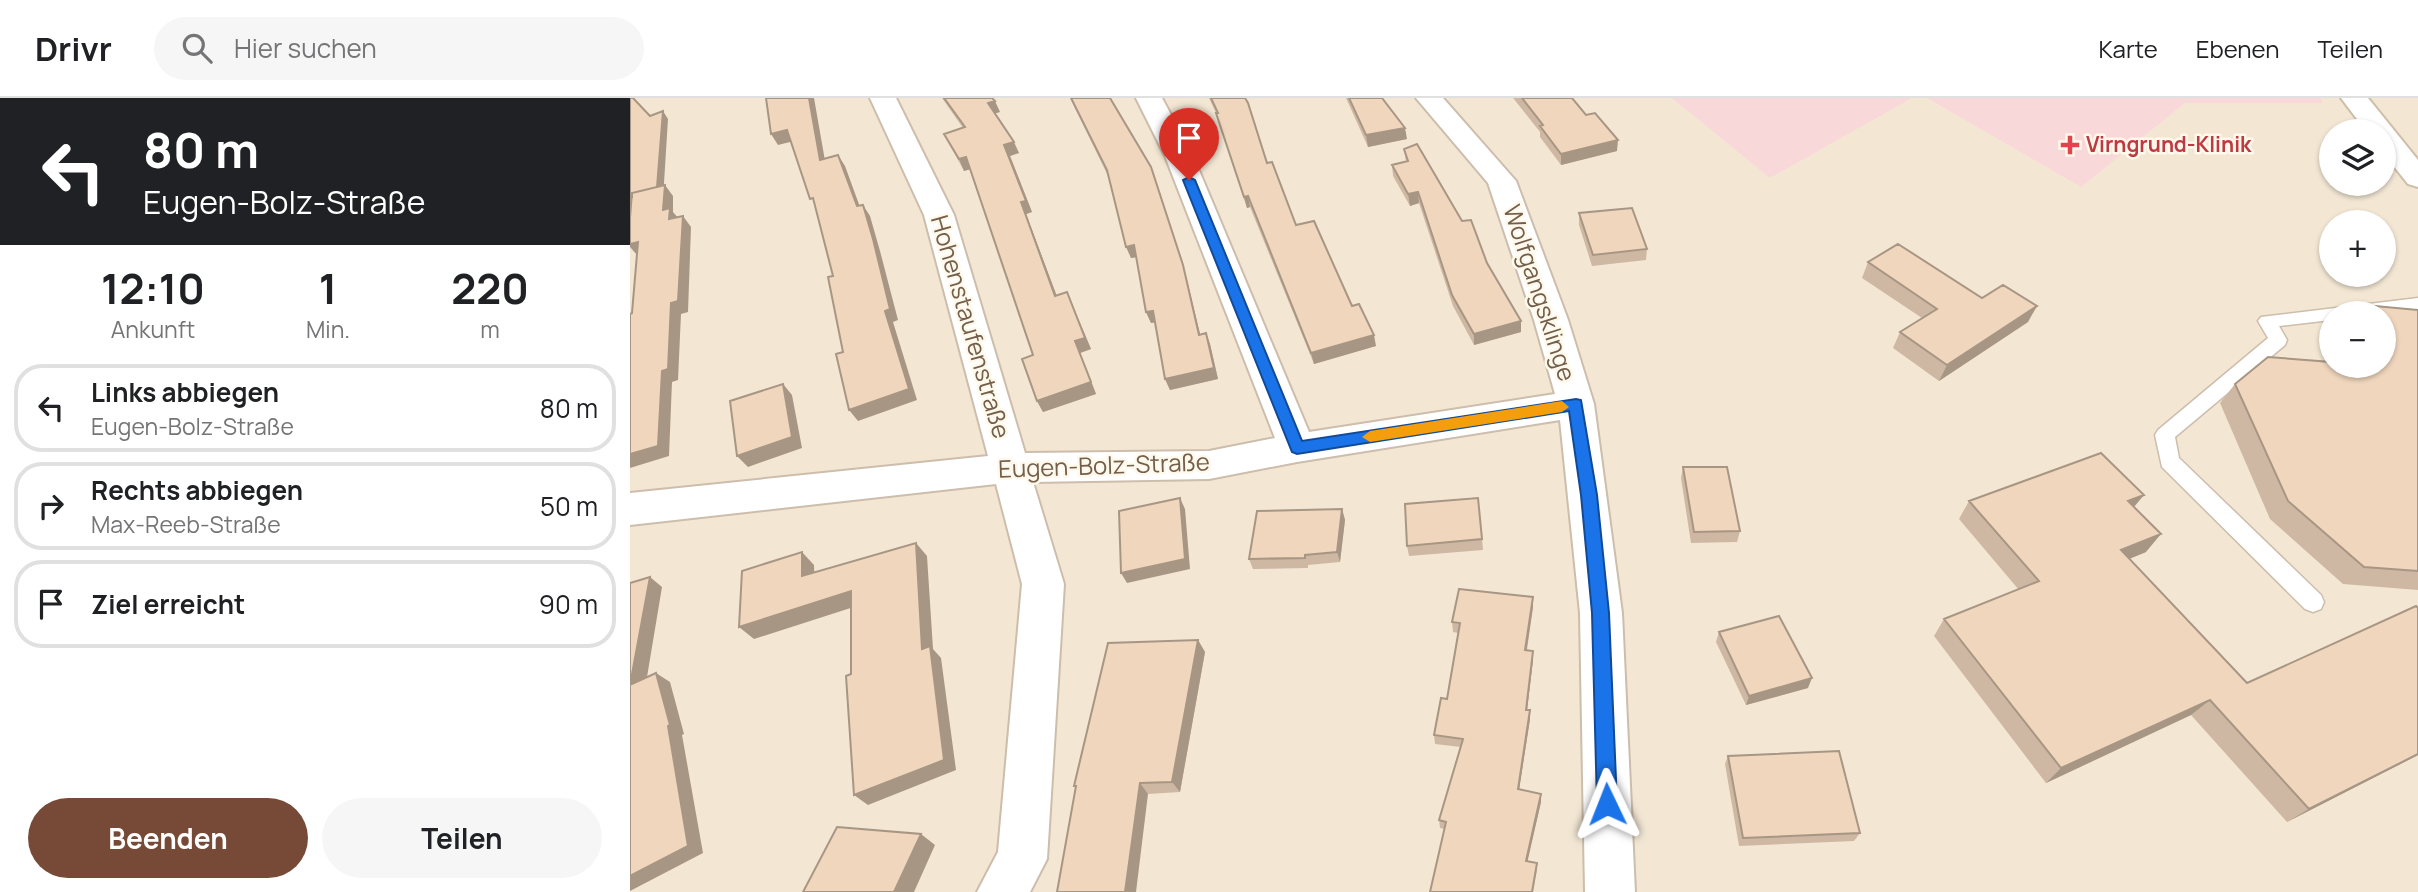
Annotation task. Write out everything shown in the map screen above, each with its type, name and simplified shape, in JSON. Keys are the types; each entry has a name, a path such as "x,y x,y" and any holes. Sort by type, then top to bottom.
{"street":[{"name":"Hohenstaufenstraße","path":"883,98 939,215 1043,584 1022,859 1002,892"},
{"path":"1149,98 1179,156 1297,448"},
{"name":"Wolfgangsklinge","path":"1429,98 1502,181 1551,320 1576,404 1601,613 1610,892"},
{"path":"2354,98 2371,119"},
{"path":"2396,151 2418,178"},
{"name":"Eugen-Bolz-Straße","path":"630,509 1010,468 1209,465 1297,448 1576,404"}],"lane":[{"path":"2396,306 2418,304"},
{"path":"2313,602 2169,461 2165,435 2278,340 2267,321 2319,315"}],"shaded area":[{"path":"630,98 2418,98 2418,892 630,892"},
{"path":"1672,98 1912,98 1770,178"},
{"name":"Virngrund-Klinik","path":"1927,98 2320,98 2323,103 2185,103 2081,187"}],"building":[{"path":"630,98 650,116 663,111 657,187 632,193 632,197 630,197"},
{"path":"766,98 809,98 820,160 838,155 857,206 863,205 890,309 885,311 909,389 849,410 836,354 843,352 828,277 833,276 813,198 810,199 787,130 771,134"},
{"path":"944,98 992,98 995,101 988,103 1014,142 1004,145 1026,201 1021,202 1055,296 1067,292 1085,338 1075,341 1091,382 1037,401 1022,359 1033,355 966,157 959,159 944,134 965,127"},
{"path":"1071,98 1110,98 1151,167 1183,265 1199,335 1206,333 1214,368 1165,379 1153,311 1146,312 1134,245 1126,247 1107,170"},
{"path":"1211,98 1245,98 1267,163 1272,162 1296,225 1314,221 1352,306 1359,304 1374,335 1311,353 1248,196 1244,197"},
{"path":"1349,98 1382,98 1405,128 1366,135"},
{"path":"1522,98 1572,98 1586,115 1595,113 1618,140 1561,154"},
{"path":"1417,144 1462,221 1471,220 1487,263 1521,321 1474,334 1452,295 1418,192 1408,194 1392,165 1408,161 1404,149"},
{"path":"665,185 663,210 670,208 669,219 683,216 678,301 671,303 668,369 662,371 658,446 630,454 630,314 638,242 630,244 632,193"},
{"path":"1632,208 1647,249 1593,255 1579,213"},
{"path":"1898,244 1982,298 2003,285 2037,306 1947,365 1900,332 1937,309 1868,262"},
{"path":"2396,308 2418,310 2418,571 2364,567 2288,501 2235,384 2268,357 2319,361 2319,378 2396,378"},
{"path":"783,384 792,437 737,456 730,401"},
{"path":"2101,453 2144,495 2128,501 2161,534 2121,550 2247,683 2416,606 2418,754 2309,809 2210,700 2061,768 1944,619 2039,581 1969,501"},
{"path":"1683,467 1727,467 1740,531 1694,532"},
{"path":"1180,498 1185,559 1121,573 1119,511"},
{"path":"1478,498 1482,539 1407,546 1405,504"},
{"path":"1342,509 1337,552 1305,555 1305,558 1249,559 1257,511"},
{"path":"916,543 922,649 930,646 944,760 854,795 846,676 851,674 851,591 739,627 742,571 802,552 802,576"},
{"path":"650,577 630,685 630,583"},
{"path":"1459,589 1533,597 1525,650 1533,651 1526,710 1530,710 1518,789 1541,794 1526,861 1537,863 1532,892 1430,892 1446,822 1439,820 1463,739 1434,735 1441,698 1447,699 1460,623 1452,622"},
{"path":"1779,616 1812,678 1749,696 1719,632"},
{"path":"1198,640 1172,782 1140,783 1125,892 1057,892 1074,786 1108,643"},
{"path":"656,673 670,725 668,726 688,846 630,876 630,685"},
{"path":"1839,751 1860,833 1743,838 1728,756"},
{"path":"837,827 921,834 894,892 803,892"}],"slow traffic":[{"path":"1370,437 1562,407"}],"place":[{"name":"Virngrund-Klinik","path":"2070,145"}],"route":[{"path":"1189,180 1297,448 1576,404 1601,613 1607,804"}]}
